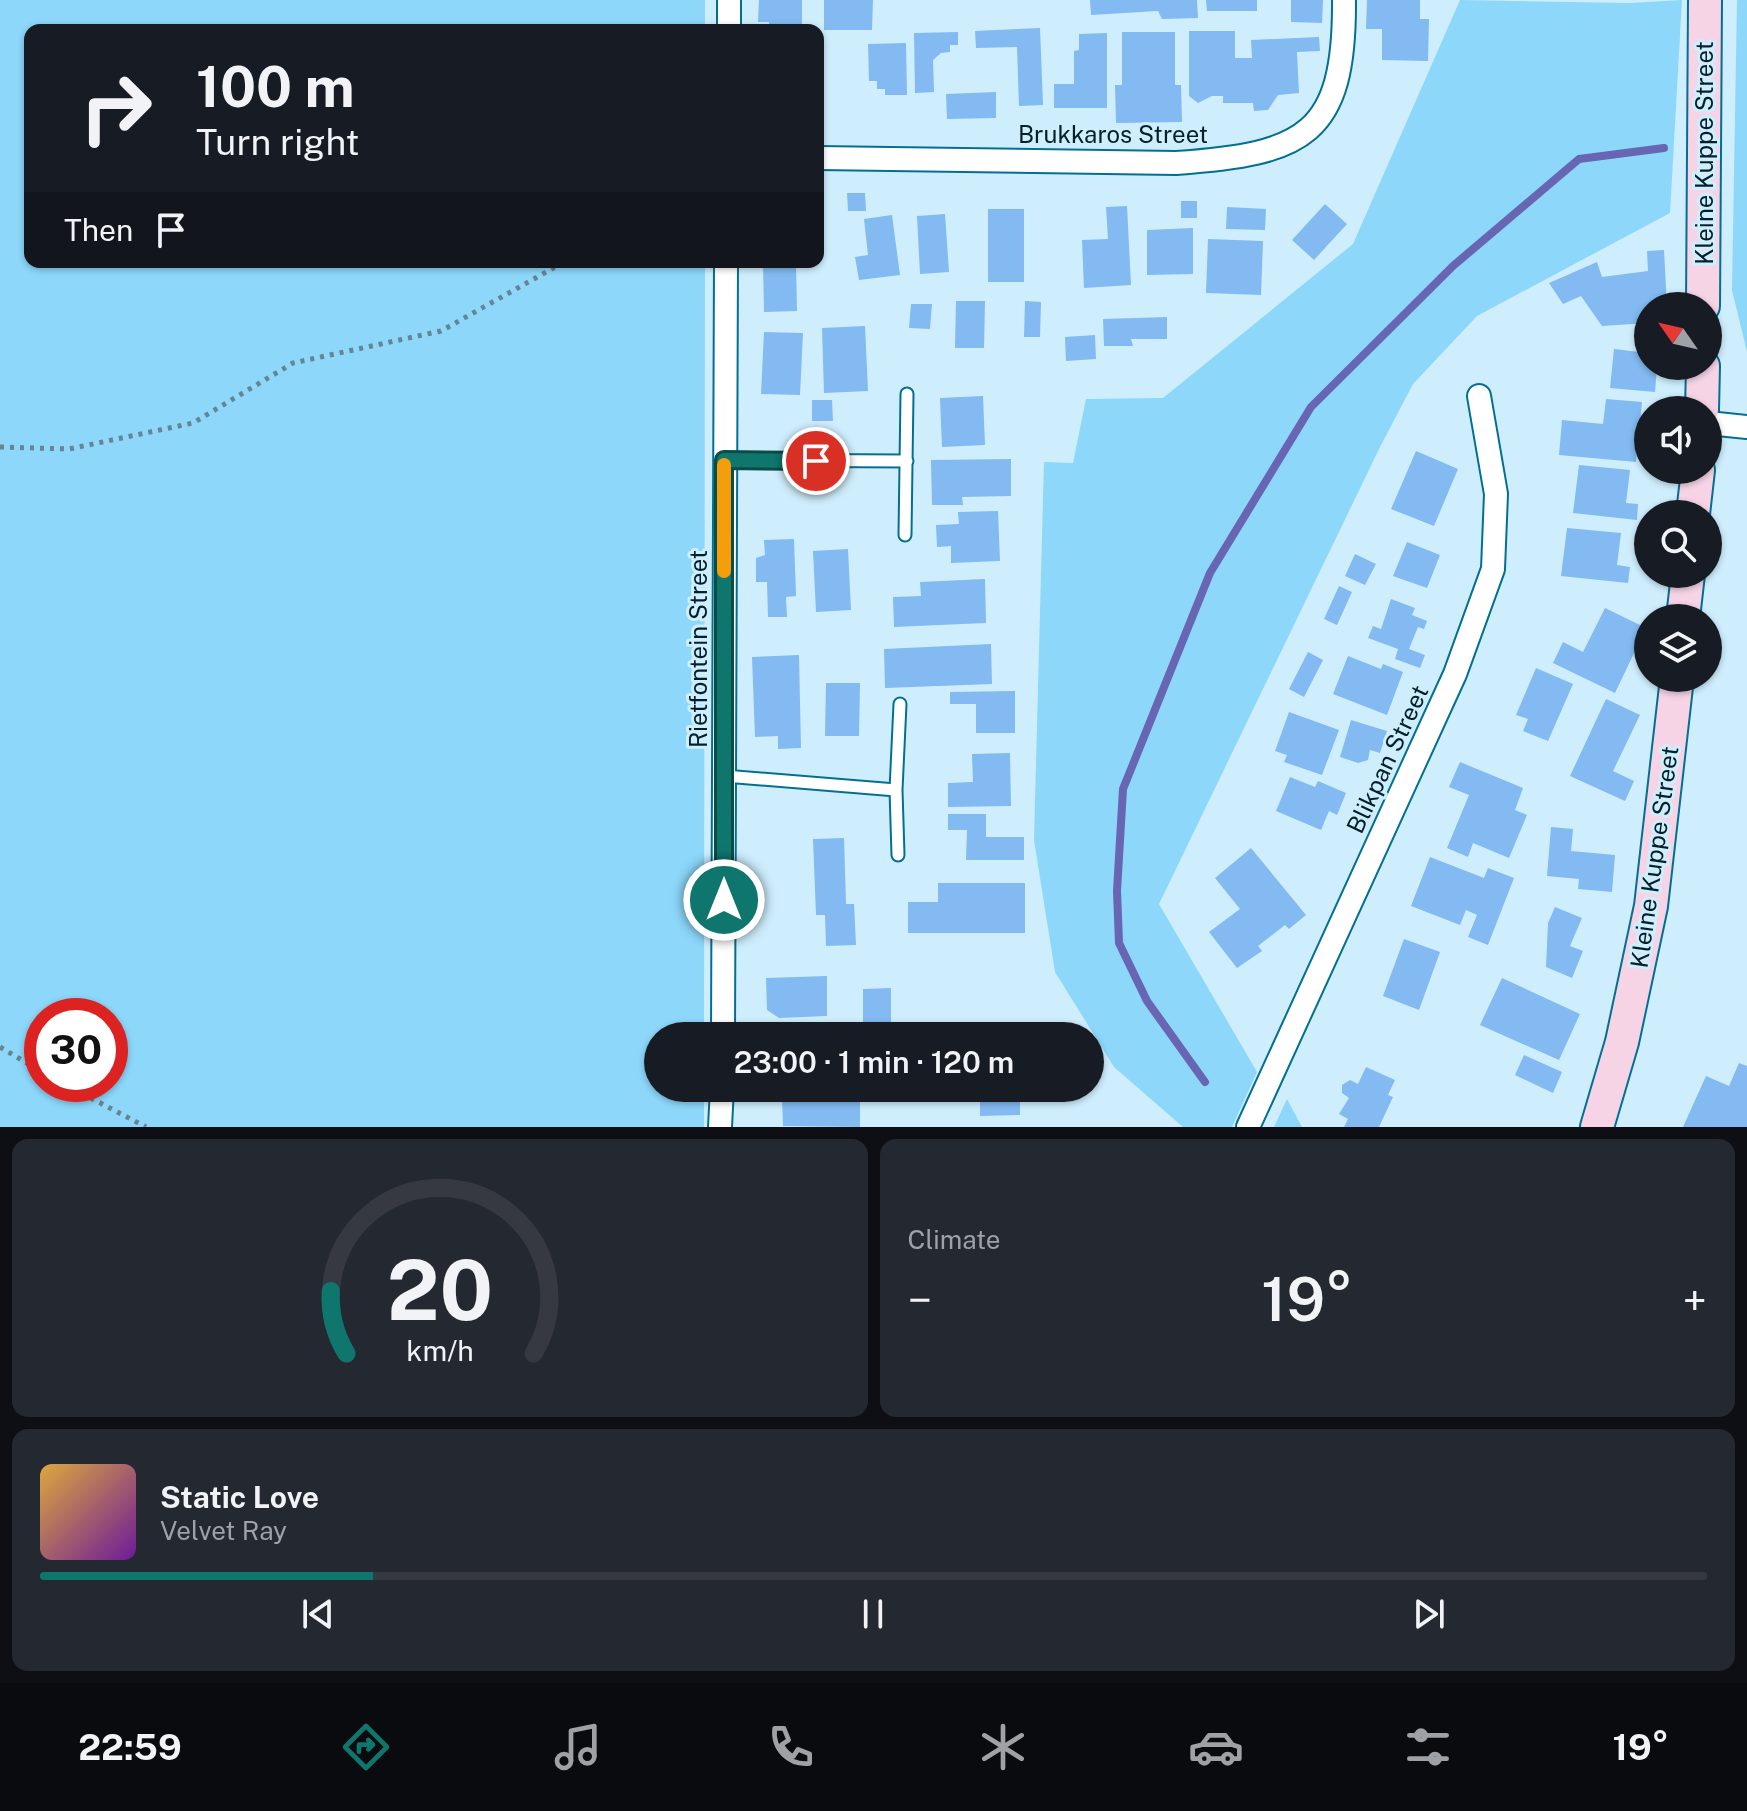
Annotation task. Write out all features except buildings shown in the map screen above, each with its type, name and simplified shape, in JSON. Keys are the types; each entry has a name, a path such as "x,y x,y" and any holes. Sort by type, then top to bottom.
{"street":[{"path":"729,0 729,24"},
{"name":"Brukkaros Street","path":"824,158 1176,163 1236,159 1298,140 1331,104 1345,53 1344,0"},
{"name":"Kleine Kuppe Street","path":"1703,292 1705,0"},
{"name":"Rietfontein Street","path":"723,1022 726,268"},
{"name":"Blikpan Street","path":"1248,1127 1455,674 1493,569 1496,494 1479,396"},
{"path":"1722,424 1747,427"},
{"name":"Kleine Kuppe Street","path":"1597,1127 1622,1042 1651,906 1675,692"},
{"path":"720,1127 721,1102"}],"lane":[{"path":"905,535 907,394"},
{"path":"724,460 907,461"},
{"path":"898,855 896,790 900,704"},
{"path":"723,776 896,790"}],"path":[{"path":"0,447 69,449 193,423 293,363 441,331 553,268"},
{"path":"0,1047 24,1061"},
{"path":"98,1102 146,1127"}],"shaded area":[{"path":"0,0 705,0 705,24 24,24 24,268 705,268 704,1022 644,1022 644,1102 704,1102 704,1127 0,1127"},
{"path":"1460,0 1630,3 1682,0 1670,213 1477,316 1413,384 1159,904 1257,1072 1232,1127 1183,1127 1114,1067 1104,1051 1104,1022 1086,1022 1055,972 1034,840 1044,462 1073,463 1086,399 1163,398 1353,244"},
{"path":"1737,0 1747,0 1747,352 1732,290"},
{"path":"1287,1099 1302,1127 1274,1127"}],"waterway":[{"path":"1205,1082 1147,1001 1119,943 1117,891 1123,789 1210,573 1311,407 1453,266 1579,159 1664,148"}],"slow traffic":[{"path":"724,465 724,571"}],"route":[{"path":"724,900 724,460 816,461"}]}
